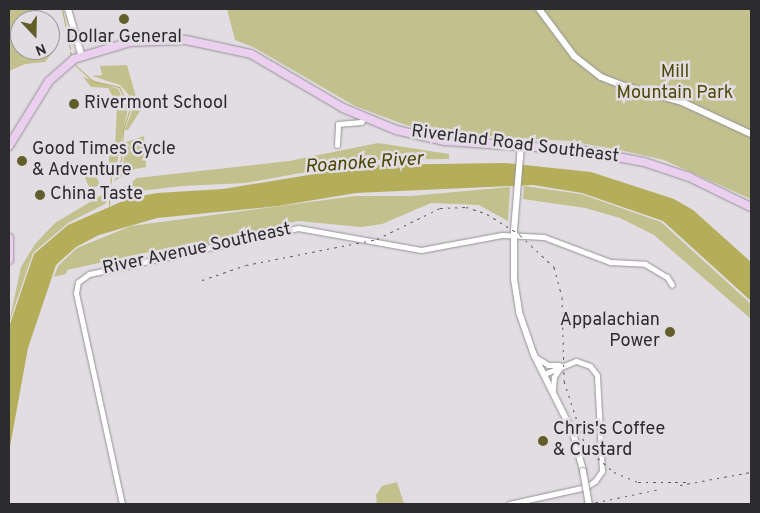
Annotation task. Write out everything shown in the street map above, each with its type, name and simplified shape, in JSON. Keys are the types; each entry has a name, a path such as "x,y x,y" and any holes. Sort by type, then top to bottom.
{"main road":[{"name":"Riverland Road Southeast","path":"9,146 49,81 82,54 150,39 186,40 220,45 264,60 364,118 431,139 580,150 652,164 689,177 751,207"},
{"path":"9,140 16,132"},
{"path":"9,238 9,260"}],"street":[{"path":"68,9 82,54"},
{"path":"539,9 574,56 601,77 624,86 682,102 751,134"},
{"path":"337,145 338,124 361,122 364,118"},
{"path":"521,145 514,235 515,293 522,326 534,355 573,433 590,504"},
{"name":"River Avenue Southeast","path":"122,504 76,293 78,282 88,274 191,253 291,228 421,250 514,235 556,240 610,262 645,264 667,276 672,285"},
{"path":"534,355 542,362 562,365"},
{"path":"509,504 586,486 595,481 602,470 597,375 582,362 562,365 543,374"},
{"path":"555,398 552,384 562,365"}],"green space":[{"path":"9,9 37,9 10,10 10,60 47,60 45,62 25,64 9,71"},
{"name":"Mill Mountain Park","path":"227,9 751,9 751,199 664,160 620,150 569,141 440,133 406,125 355,106 255,48 235,40"},
{"path":"127,65 140,111 128,130 125,130 133,108 128,94 120,85 92,76 102,75 100,66"},
{"path":"83,77 118,89 128,108 117,163 109,173 109,154 115,148 117,104 108,88 91,87"},
{"path":"144,136 146,167 135,169 114,181 123,164 126,142"},
{"path":"378,143 449,154 449,159 371,160 335,170 323,169 245,183 182,186 123,193 119,190 137,178 289,161"},
{"path":"98,163 103,172 96,176 100,185 90,189 82,171"},
{"path":"524,186 581,194 661,222 751,304 751,319 654,235 620,218 585,208 523,199"},
{"path":"510,187 508,221 479,205 431,203 382,224 361,227 298,221 180,251 149,252 67,270 66,274 54,277 58,266 77,248 131,226 355,196 410,196"},
{"path":"105,193 108,200 105,204 68,223 33,253 9,323 21,267 35,244 55,223"},
{"path":"397,482 404,504 377,504 376,495 382,486"}],"shaded area":[{"path":"505,163 591,172 674,199 693,210 751,262 751,301 663,221 582,193 533,185 356,193 278,206 157,218 99,235 76,247 56,265 28,348 9,452 9,327 34,254 68,225 130,198 157,193 223,189 369,165"}],"waterway":[{"path":"62,9 70,49"},
{"path":"70,52 72,56"},
{"path":"75,65 93,81 119,87 130,108 123,131 121,160 111,175 109,205"}],"railway":[{"path":"202,280 246,265 377,239 440,208 466,207 487,214 520,235 554,267 562,297 564,381 584,442 592,453 614,472 638,482 686,482"},
{"path":"680,485 751,472"},
{"path":"588,504 660,489"}],"place":[{"name":"Dollar General","path":"124,19"},
{"name":"Rivermont School","path":"74,104"},
{"name":"Good Times Cycle & Adventure","path":"22,161"},
{"name":"China Taste","path":"40,195"},
{"name":"Appalachian Power","path":"670,332"},
{"name":"Chris's Coffee & Custard","path":"543,441"}],"water label":[{"name":"Roanoke River","path":"364,164"}]}
